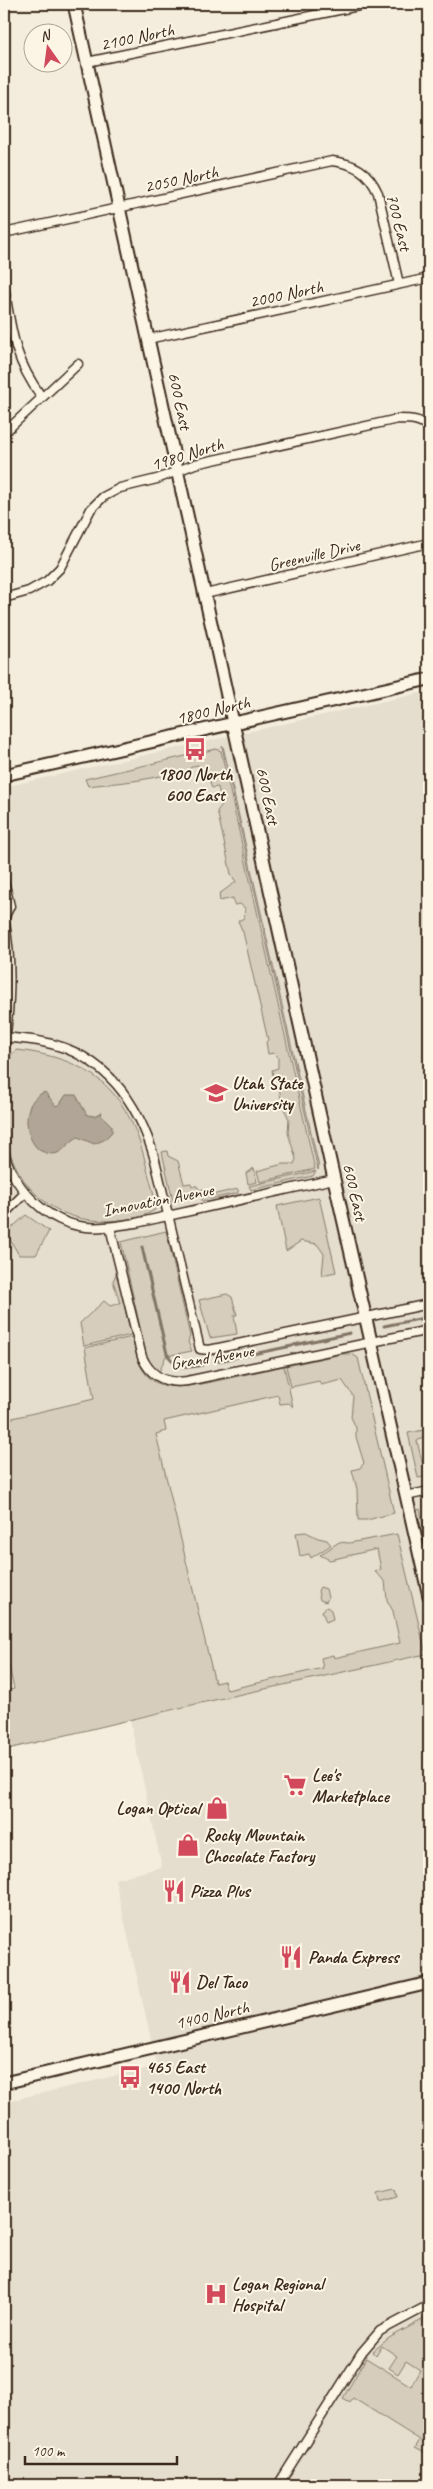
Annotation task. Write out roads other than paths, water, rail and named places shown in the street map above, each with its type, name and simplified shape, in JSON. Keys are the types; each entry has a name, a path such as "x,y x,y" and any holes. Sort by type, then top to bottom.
{"street":[{"name":"600 East","path":"74,4 334,1179 429,1596"},
{"name":"2100 North","path":"87,62 368,4"},
{"name":"2050 North","path":"4,233 332,161 347,163 363,170"},
{"name":"700 East","path":"363,170 372,180 378,193 399,284"},
{"name":"2000 North","path":"148,340 429,278"},
{"path":"4,286 15,347 24,372 41,396"},
{"path":"4,433 41,396 78,364"},
{"name":"1980 North","path":"4,598 29,591 46,581 60,568 91,509 103,497 120,488 157,479 195,464 398,419 412,419 427,426"},
{"name":"Greenville Drive","path":"205,594 429,543"},
{"name":"1800 North","path":"4,775 429,679"},
{"path":"4,881 10,906 4,918 10,948 4,1049"},
{"path":"5,1037 44,1042 72,1052 103,1070 127,1095 150,1139 168,1215"},
{"path":"4,1153 8,1166 25,1193 4,1214"},
{"name":"Innovation Avenue","path":"25,1193 60,1220 85,1227 110,1227 334,1179"},
{"name":"Grand Avenue","path":"168,1215 200,1349 209,1350 429,1304"},
{"name":"Grand Avenue","path":"110,1227 142,1357 149,1370 161,1379 175,1382 187,1380 429,1330"},
{"path":"406,1496 429,1491"},
{"name":"1400 North","path":"4,2083 429,1983"},
{"path":"278,2485 362,2352 380,2331 429,2305"}],"waterway":[{"path":"142,1247 167,1354 178,1365 187,1367 202,1365"},
{"path":"384,1326 429,1317"},
{"path":"294,1345 350,1333"},
{"path":"218,1361 292,1346"}],"place":[{"name":"1800 North 600 East","path":"195,749"},
{"name":"Utah State University","path":"216,1093"},
{"name":"Lee's Marketplace","path":"295,1785"},
{"name":"Logan Optical","path":"217,1808"},
{"name":"Rocky Mountain Chocolate Factory","path":"188,1845"},
{"name":"Pizza Plus","path":"174,1891"},
{"name":"Panda Express","path":"291,1957"},
{"name":"Del Taco","path":"180,1982"},
{"name":"465 East 1400 North","path":"130,2077"},
{"name":"Logan Regional Hospital","path":"216,2294"}]}
